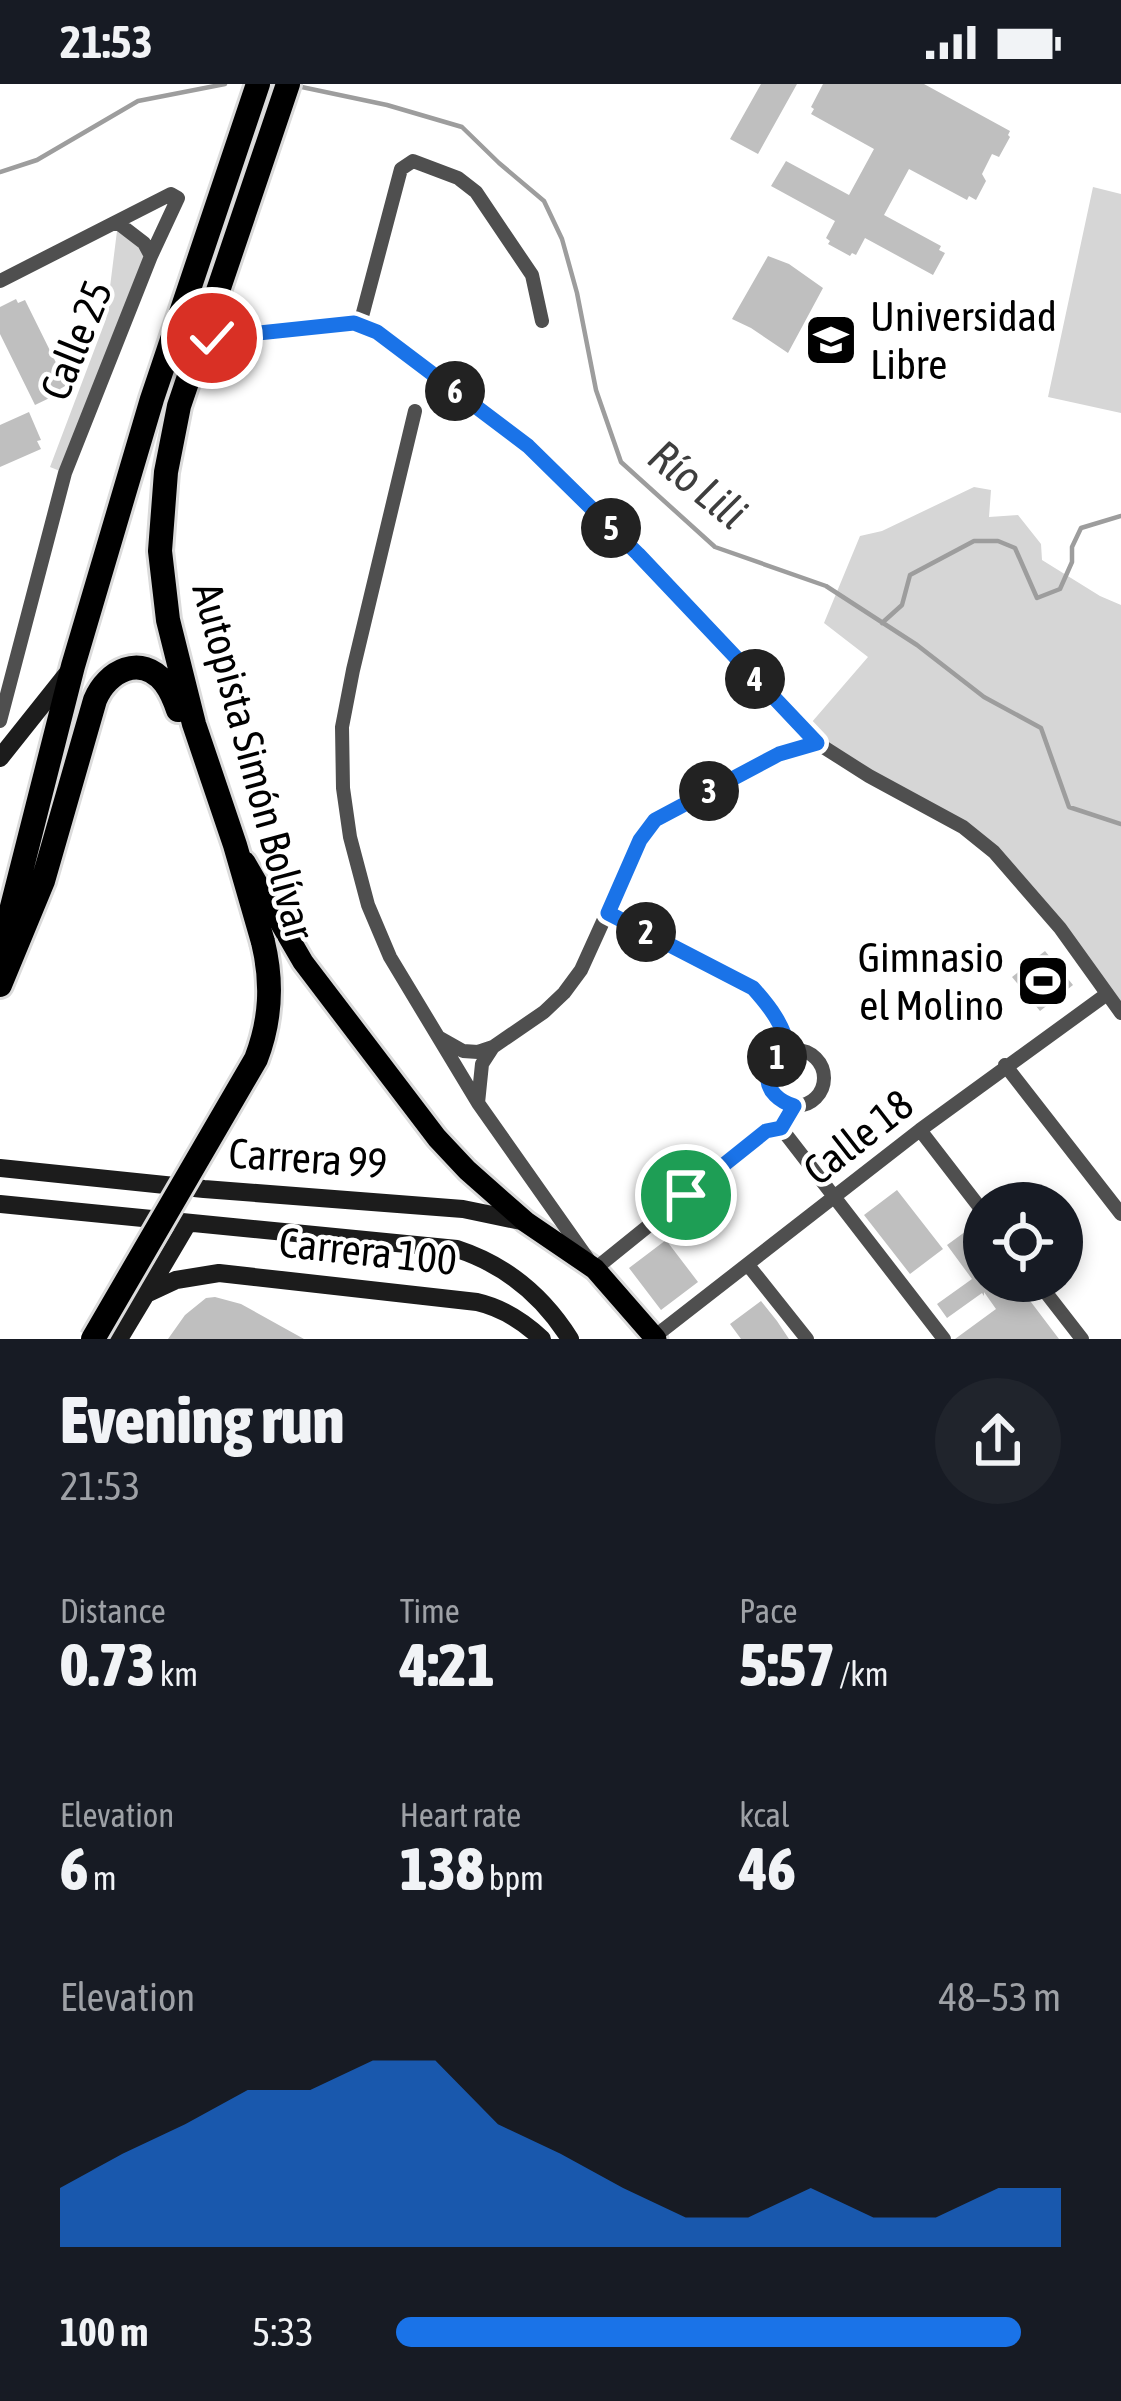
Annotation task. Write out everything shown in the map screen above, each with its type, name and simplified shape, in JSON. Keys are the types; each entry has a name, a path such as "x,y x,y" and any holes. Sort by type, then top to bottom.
{"highway":[{"path":"0,985 43,881 73,666 171,335 258,84"},
{"name":"Autopista Simón Bolívar","path":"93,1339 256,1060 266,1030 270,977 263,942 194,724 168,620 160,550 174,428 288,84"},
{"path":"0,954 55,793 101,686 119,672 138,668 153,672 169,687 218,800"}],"main road":[{"path":"0,758 73,666"},
{"path":"236,845 303,962 400,1091 467,1170 526,1222"},
{"name":"Carrera 99","path":"0,1168 463,1209 526,1222 595,1269"},
{"name":"Carrera 99","path":"0,1204 457,1249 501,1269"},
{"path":"119,1339 188,1223"},
{"name":"Carrera 100","path":"501,1269 551,1310 570,1339"},
{"path":"595,1269 655,1338"},
{"name":"Carrera 100","path":"146,1294 176,1280 219,1273 477,1302 502,1310 542,1339"}],"street":[{"path":"360,324 401,170 413,161 458,178 476,192 532,275 542,321"},
{"name":"Calle 25","path":"0,721 65,473 178,200 171,194 162,197 118,223"},
{"path":"0,281 118,223 143,242 152,256"},
{"path":"200,339 360,324 377,332 528,446 817,743 963,827 994,852 1060,928 1121,1012"},
{"path":"415,410 342,727 350,837 368,905 390,958 478,1102 595,1269 766,1131 781,1128 794,1106"},
{"path":"436,1035 463,1052 478,1052 544,1012 581,970 640,840 655,820 779,754 817,743"},
{"path":"608,913 753,988 786,1034 789,1051"},
{"name":"Calle 18","path":"655,1338 1005,1065 1107,994"},
{"path":"478,1102 482,1064 493,1047"},
{"path":"789,1051 808,1052 825,1075 820,1094 804,1106 786,1104 774,1095 768,1081 771,1065 789,1051"},
{"path":"1005,1065 1121,1214"},
{"path":"781,1128 944,1339"},
{"path":"920,1130 963,1186"},
{"path":"748,1265 807,1339"},
{"path":"1053,1302 1082,1339"}],"shaded area":[{"path":"1093,187 1121,194 1121,413 1048,397"},
{"path":"118,223 151,256 65,473 50,467 106,319"},
{"path":"974,487 991,490 989,517 1018,515 1041,544 1042,560 1121,605 1121,1013 994,852 805,730 868,657 824,623 860,536 882,531"}],"building":[{"path":"761,84 797,84 758,154 730,139"},
{"path":"823,84 924,84 1010,131 999,157 992,154 982,174 986,181 976,200 969,196 967,200 909,169 884,215 941,246 939,250 945,253 933,275 865,238 856,255 850,256 828,244 826,238 835,221 771,186 786,161 849,195 874,149 811,114"},
{"path":"768,256 789,264 823,288 788,353 732,319"},
{"path":"16,299 18,303 25,300 67,385 35,405 0,334 0,307"},
{"path":"29,412 41,449 0,467 0,425"},
{"name":"Gimnasio el Molino","path":"1045,951 1073,985 1040,1011 1012,977"},
{"path":"897,1190 943,1249 910,1274 864,1215"},
{"path":"963,1233 963,1267 947,1245"},
{"path":"666,1240 698,1282 661,1310 629,1268"},
{"path":"963,1285 963,1302 969,1302 947,1318 937,1304"},
{"path":"206,1298 241,1304 304,1339 168,1339 185,1315"},
{"path":"761,1301 789,1339 741,1339 730,1324"},
{"path":"991,1302 1031,1302 1059,1339 955,1339 996,1309"}],"waterway":[{"name":"Río Lili","path":"0,172 37,160 138,101 225,84"},
{"name":"Río Lili","path":"297,86 462,127 544,201 562,239 596,390 621,462 715,547 826,586 917,645 984,697 1041,728 1069,807 1121,824"},
{"path":"882,623 902,605 910,575 974,541 998,541 1015,548 1037,598 1060,589 1081,528 1121,516"}],"place":[{"name":"Universidad Libre","path":"831,340"},
{"name":"Gimnasio el Molino","path":"1043,981"}],"route":[{"path":"212,338 354,323 377,332 528,446 817,743 779,754 655,820 640,840 608,913 753,988 786,1034 789,1051 768,1072 774,1095 794,1106 781,1128 766,1131 686,1195"}]}
